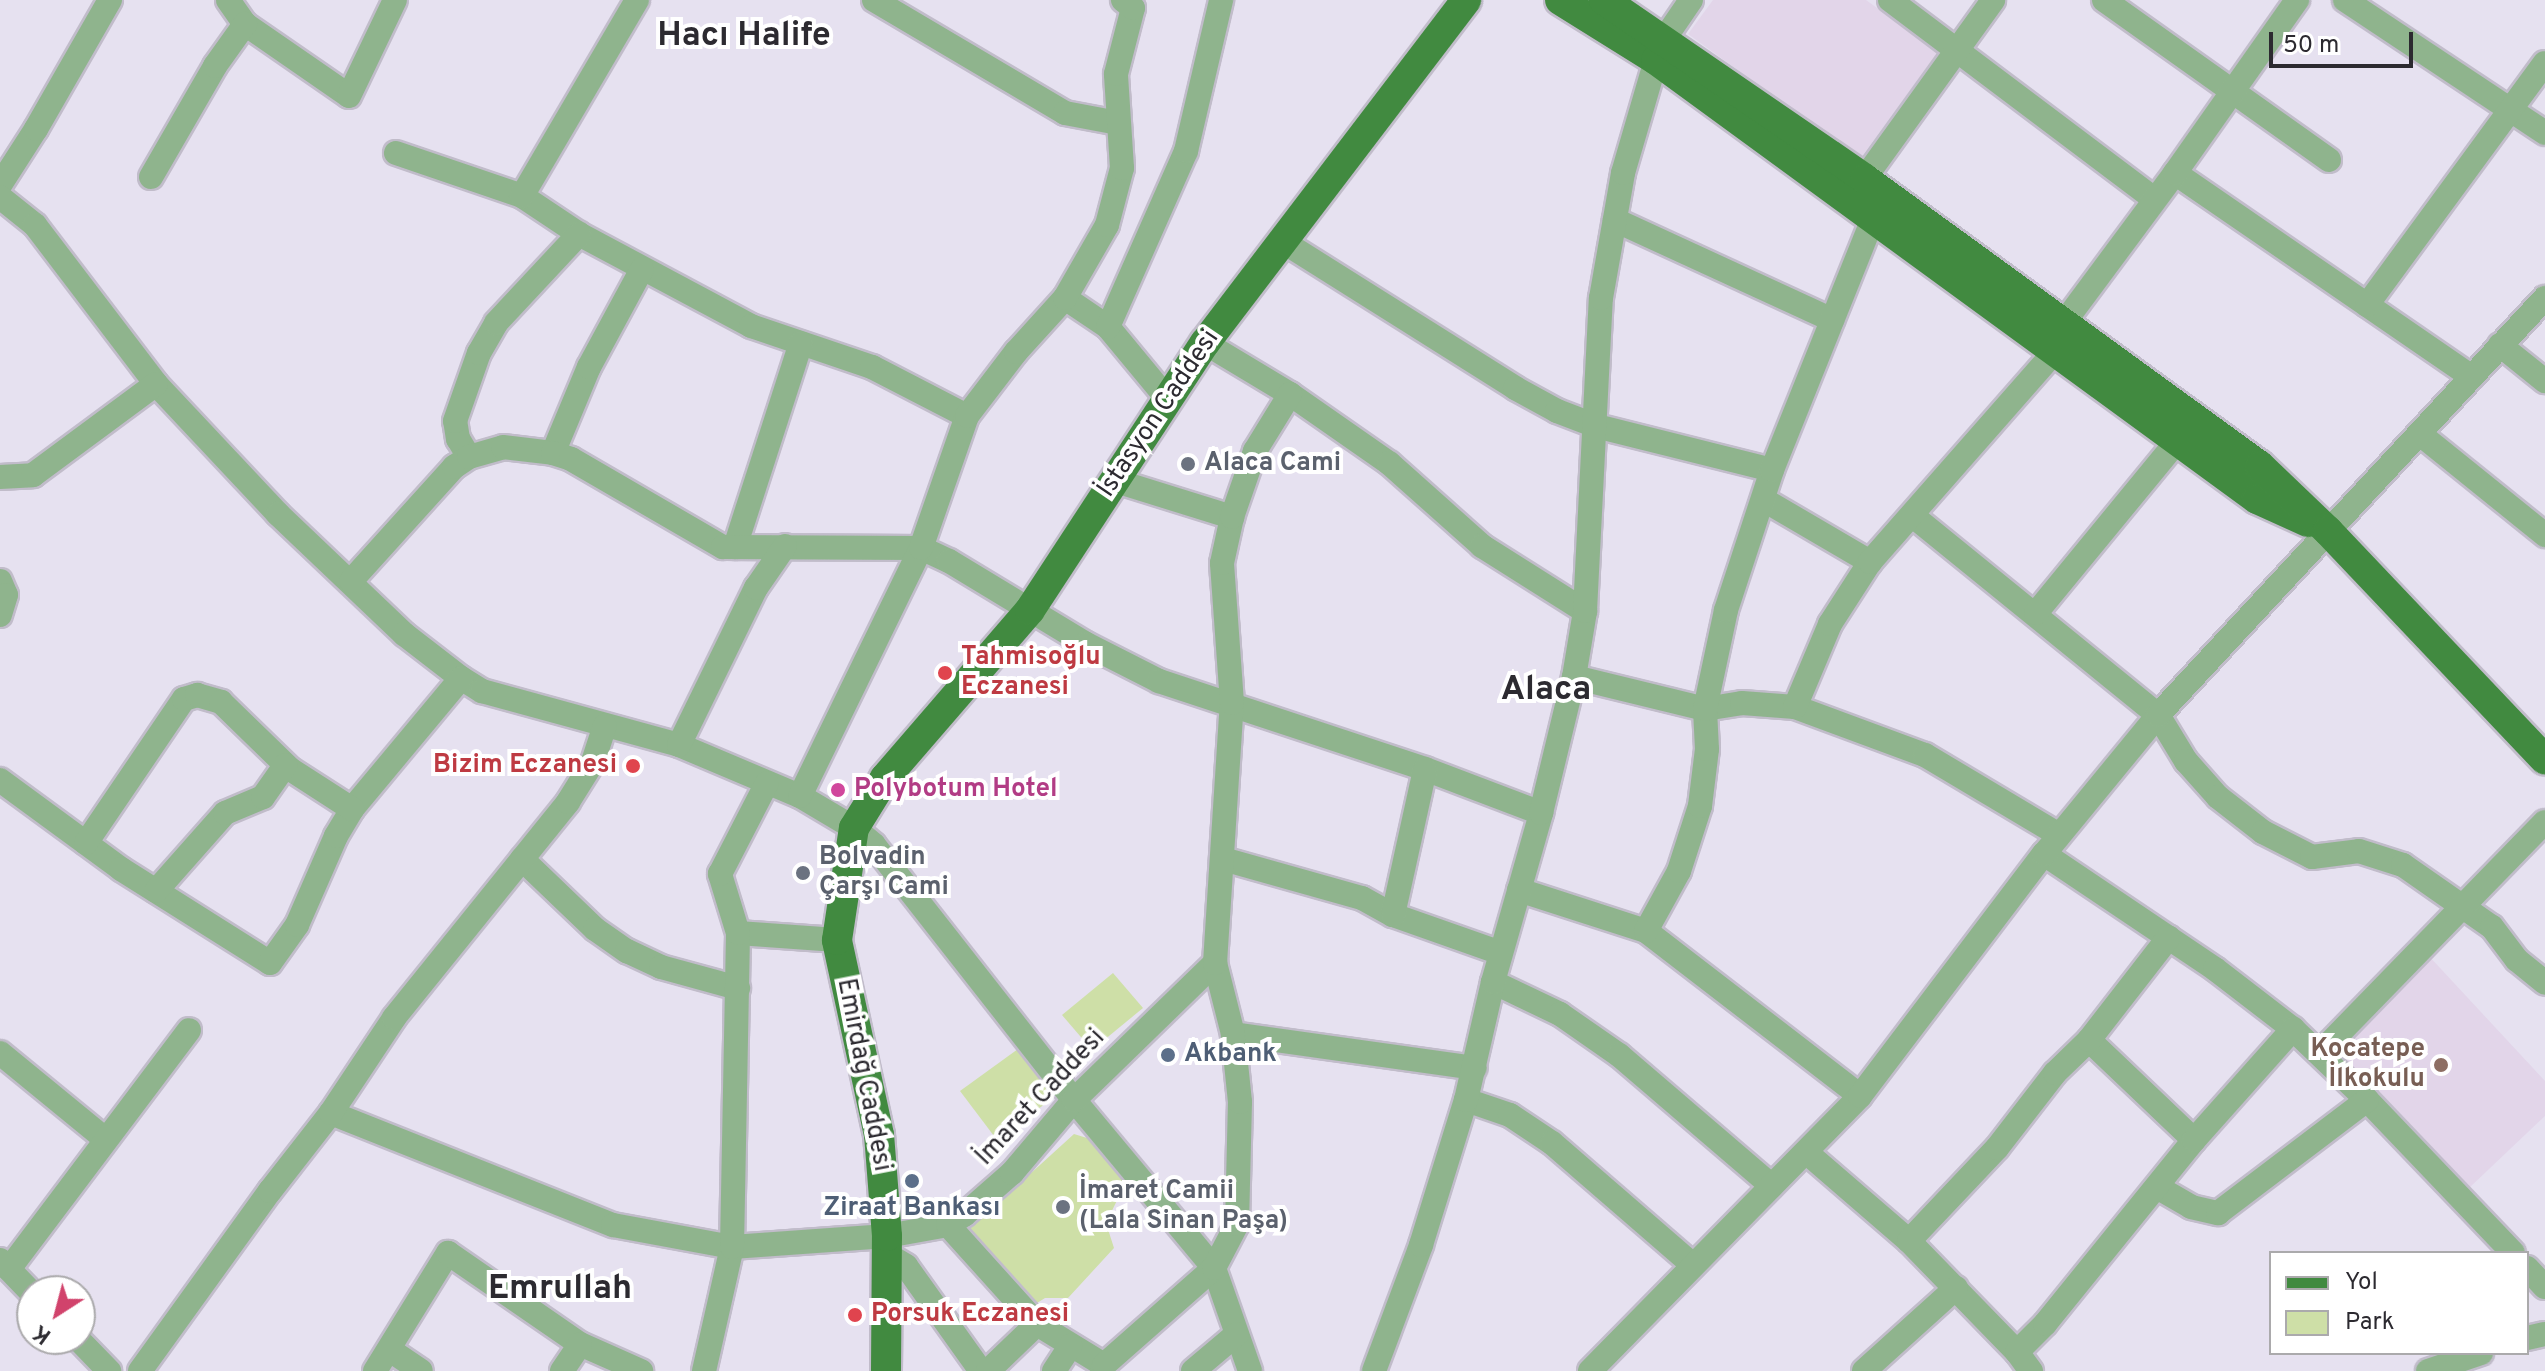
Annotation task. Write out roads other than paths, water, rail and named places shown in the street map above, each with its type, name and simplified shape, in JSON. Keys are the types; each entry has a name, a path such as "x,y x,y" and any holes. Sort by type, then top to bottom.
{"main road":[{"name":"İstasyon Caddesi","path":"854,828 885,778 1030,610 1166,397 1466,0"},
{"path":"1560,0 1660,49"},
{"path":"1604,0 1660,49 2059,337 2179,439 2257,499 2328,531"},
{"path":"1857,190 1873,219 2260,466 2328,531 2545,760"},
{"name":"Emirdağ Caddesi","path":"854,828 837,940 879,1135 888,1245 886,1371"}],"street":[{"path":"0,185 110,0"},
{"path":"228,0 245,24 349,96 395,0"},
{"path":"522,196 637,0"},
{"path":"874,0 1065,113 1118,123"},
{"path":"800,796 921,548 967,416 1016,352 1065,298 1107,225 1118,194 1122,168 1116,74 1133,8 1123,0"},
{"path":"1108,327 1186,151 1221,0"},
{"path":"1374,1371 1421,1245 1466,1100 1493,982 1541,813 1574,677 1585,611 1601,298 1623,173 1660,49 1691,0"},
{"path":"1890,0 2154,199"},
{"path":"1857,190 1993,0"},
{"path":"2104,0 2329,160"},
{"path":"1795,707 1830,624 1870,562 1913,516 2059,337 2297,0"},
{"path":"2345,0 2545,133"},
{"path":"151,177 215,66 245,24"},
{"path":"2367,305 2545,63"},
{"path":"396,153 522,196 579,234 751,326 872,367 967,416"},
{"path":"2175,173 2472,377"},
{"path":"1118,194 1160,206"},
{"path":"0,197 35,225 156,384 278,514 404,634 461,678 482,691 679,745 800,796 854,828 874,845 1074,1100 1214,1268 1250,1371"},
{"path":"1646,931 1679,871 1700,806 1707,749 1705,709 1726,610 1772,470 1873,219"},
{"path":"1615,220 1832,320"},
{"path":"469,457 458,439 455,421 479,353 505,312 579,234"},
{"path":"1282,241 1515,388 1596,426 1772,470"},
{"path":"553,453 589,367 642,269"},
{"path":"1065,298 1108,327 1166,397"},
{"path":"1601,1367 1693,1265 1860,1096 2052,845 2158,715 2545,298"},
{"path":"735,547 801,343"},
{"path":"1205,343 1290,394 1389,463 1482,546 1585,611"},
{"path":"2500,345 2545,381"},
{"path":"0,477 33,475 156,384"},
{"path":"948,1225 1037,1324 1103,1368 1214,1268 1237,1224 1240,1102 1233,1034 1215,963 1232,703 1222,563 1232,517 1255,451 1290,394"},
{"path":"2420,434 2545,535"},
{"path":"2036,613 2179,439"},
{"path":"351,581 454,467 469,457 503,447 553,453 571,459 723,547 921,548 1159,681 1425,769 1541,813"},
{"path":"1113,480 1232,517"},
{"path":"1764,500 1870,562"},
{"path":"1913,516 2158,715 2186,761 2218,797 2263,832 2312,857 2359,851 2403,865 2492,927 2517,960 2545,983"},
{"path":"679,745 756,588 785,546"},
{"path":"0,581 6,595 0,615"},
{"path":"1574,677 1705,709 1742,703 1795,707 1925,755 2052,845 2293,1029 2367,1100 2511,1251"},
{"path":"3,788 270,963 297,925 352,809 461,678"},
{"path":"86,843 184,699 190,696 204,695 221,702 285,765 352,809"},
{"path":"140,1371 270,1191 331,1113 394,1018 582,783 605,726"},
{"path":"156,891 225,813 263,797 285,765"},
{"path":"1393,915 1425,769"},
{"path":"704,1371 732,1247 738,933 720,874 767,783"},
{"path":"2320,1053 2545,822"},
{"path":"522,859 595,929 627,951 661,967 738,988"},
{"path":"1223,859 1362,898 1393,915 1501,953"},
{"path":"1519,890 1646,931 1860,1096"},
{"path":"738,933 837,940"},
{"path":"1909,1241 1997,1148 2055,1073 2089,1040 2169,937"},
{"name":"İmaret Caddesi","path":"331,1113 613,1225 732,1247 888,1245 948,1225 964,1215 1012,1173 1074,1100 1215,963"},
{"path":"1493,982 1560,1014 1619,1055 1772,1186"},
{"path":"1806,1152 1909,1241 2024,1361 2045,1324 2194,1140 2293,1029"},
{"path":"4,1264 189,1030"},
{"path":"1233,1034 1475,1068"},
{"path":"2089,1040 2194,1140"},
{"path":"0,1053 104,1138"},
{"path":"1466,1100 1510,1115 1552,1143 1693,1265"},
{"path":"2157,1187 2191,1207 2218,1213 2367,1100"},
{"path":"888,1245 981,1371"},
{"path":"375,1371 448,1253 580,1344 641,1371"},
{"path":"2529,1270 2545,1287"},
{"path":"1871,1369 1956,1288"},
{"path":"988,1371 1037,1324"},
{"path":"1193,1371 1237,1334"},
{"path":"562,1371 580,1344"},
{"path":"1054,1371 1070,1346"},
{"path":"390,1350 421,1371"},
{"path":"94,1355 109,1371"},
{"path":"2428,1371 2475,1355"}],"place":[{"name":"Alaca Cami","path":"1188,464"},
{"name":"Tahmisoğlu Eczanesi","path":"945,673"},
{"name":"Bizim Eczanesi","path":"633,766"},
{"name":"Polybotum Hotel","path":"838,790"},
{"name":"Bolvadin Çarşı Cami","path":"803,873"},
{"name":"Akbank","path":"1168,1055"},
{"name":"Kocatepe İlkokulu","path":"2441,1065"},
{"name":"Ziraat Bankası","path":"912,1181"},
{"name":"İmaret Camii (Lala Sinan Paşa)","path":"1063,1207"},
{"name":"Porsuk Eczanesi","path":"855,1315"}],"district":[{"name":"Hacı Halife","path":"744,37"},
{"name":"Alaca","path":"1546,691"},
{"name":"Emrullah","path":"560,1290"}]}
